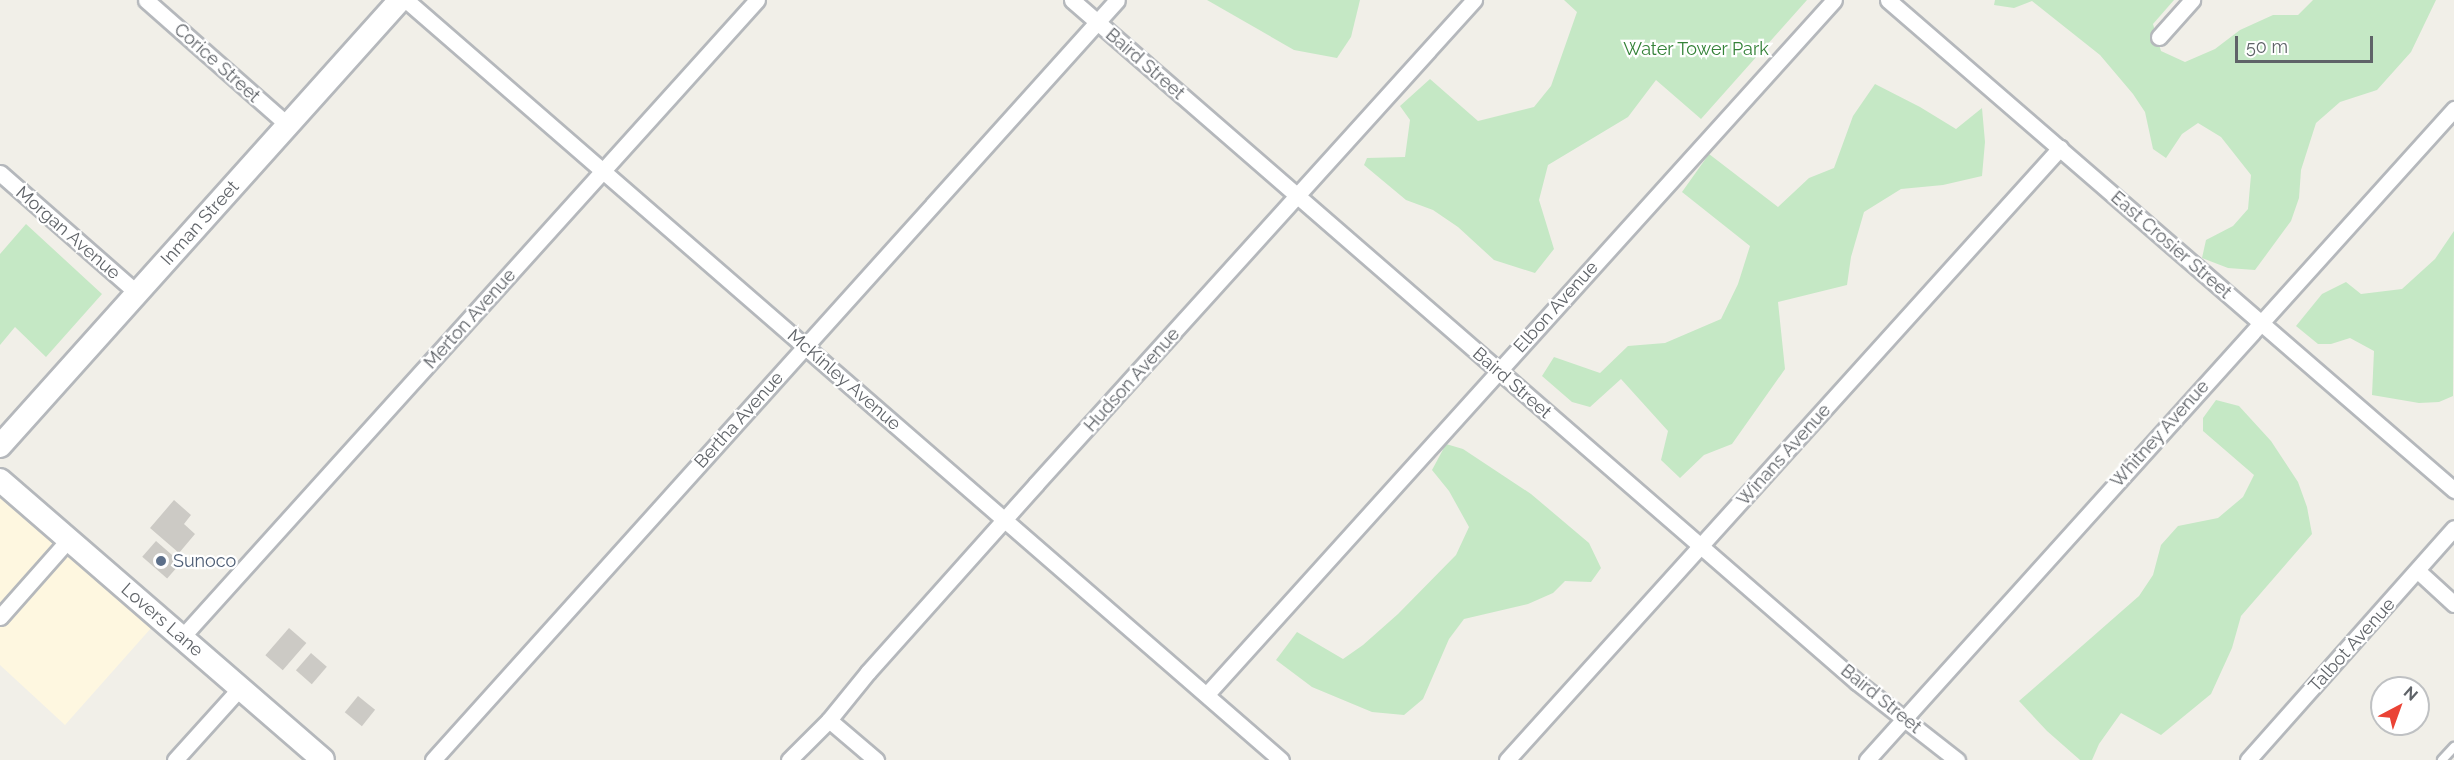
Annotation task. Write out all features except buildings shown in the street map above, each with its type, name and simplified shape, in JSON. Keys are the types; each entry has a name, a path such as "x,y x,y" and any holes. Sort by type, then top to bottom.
{"street":[{"name":"Corice Street","path":"146,0 288,125"},
{"name":"Inman Street","path":"0,446 400,0"},
{"name":"McKinley Avenue","path":"406,0 1281,760"},
{"name":"Merton Avenue","path":"182,638 757,0"},
{"name":"Baird Street","path":"1072,0 1857,682 1958,760"},
{"name":"Bertha Avenue","path":"433,760 1118,0"},
{"name":"Hudson Avenue","path":"789,760 829,720 868,672 1005,519 1474,0"},
{"name":"Elbon Avenue","path":"1207,694 1834,0"},
{"name":"East Crosier Street","path":"1888,0 2454,490"},
{"path":"2159,37 2192,0"},
{"name":"Whitney Avenue","path":"1867,760 2454,109"},
{"name":"Winans Avenue","path":"1507,760 2060,148"},
{"name":"Morgan Avenue","path":"0,173 137,293"},
{"name":"Lovers Lane","path":"0,480 323,760"},
{"name":"Talbot Avenue","path":"2248,760 2418,572 2454,528"},
{"path":"0,617 69,539"},
{"path":"2418,572 2454,604"},
{"path":"175,760 240,688"},
{"path":"829,720 876,760"}],"lane":[{"path":"2442,760 2454,747"}],"shaded area":[{"path":"0,480 160,618 65,725 0,665"}],"green space":[{"path":"1207,0 1360,0 1351,37 1337,58 1294,50"},
{"name":"Water Tower Park","path":"1564,0 1807,0 1701,119 1656,80 1628,117 1548,165 1539,200 1554,249 1535,273 1494,260 1458,227 1433,210 1406,200 1364,165 1367,158 1405,157 1410,120 1400,106 1430,79 1478,121 1534,107 1551,86 1577,12"},
{"path":"1995,0 2174,0 2153,24 2161,51 2185,62 2215,49 2240,30 2273,15 2298,15 2313,0 2436,0 2411,52 2377,90 2340,102 2316,123 2301,170 2299,198 2291,221 2255,270 2228,268 2202,258 2206,240 2233,226 2248,209 2251,175 2221,137 2198,123 2182,134 2166,158 2153,149 2145,112 2100,55 2032,1 2014,8 1994,5"},
{"path":"1875,84 1956,129 1982,108 1985,142 1982,176 1943,185 1901,189 1864,212 1851,257 1847,285 1778,302 1785,369 1732,444 1704,455 1680,478 1661,460 1668,431 1621,379 1590,407 1572,402 1542,376 1554,357 1600,373 1628,346 1665,343 1721,319 1738,284 1750,246 1682,192 1709,154 1778,207 1809,178 1834,168 1853,116"},
{"path":"26,224 102,294 46,357 15,327 0,345 0,254"},
{"path":"2454,231 2453,396 2439,402 2419,403 2372,395 2374,351 2350,338 2331,344 2318,344 2296,326 2322,294 2346,282 2361,294 2402,289 2435,259"},
{"path":"2216,400 2239,406 2271,441 2298,482 2307,507 2312,534 2241,616 2232,648 2211,694 2161,735 2121,713 2099,744 2092,760 2080,760 2047,731 2019,701 2139,596 2153,575 2161,545 2178,526 2218,518 2243,497 2254,475 2203,431 2203,418"},
{"path":"1446,444 1463,449 1531,494 1589,543 1601,568 1591,582 1565,581 1553,593 1528,604 1464,619 1449,639 1423,699 1404,715 1372,712 1312,687 1276,660 1297,632 1343,659 1363,645 1398,614 1456,555 1469,527 1449,491 1432,470"}],"place":[{"name":"Sunoco","path":"161,561"}]}
